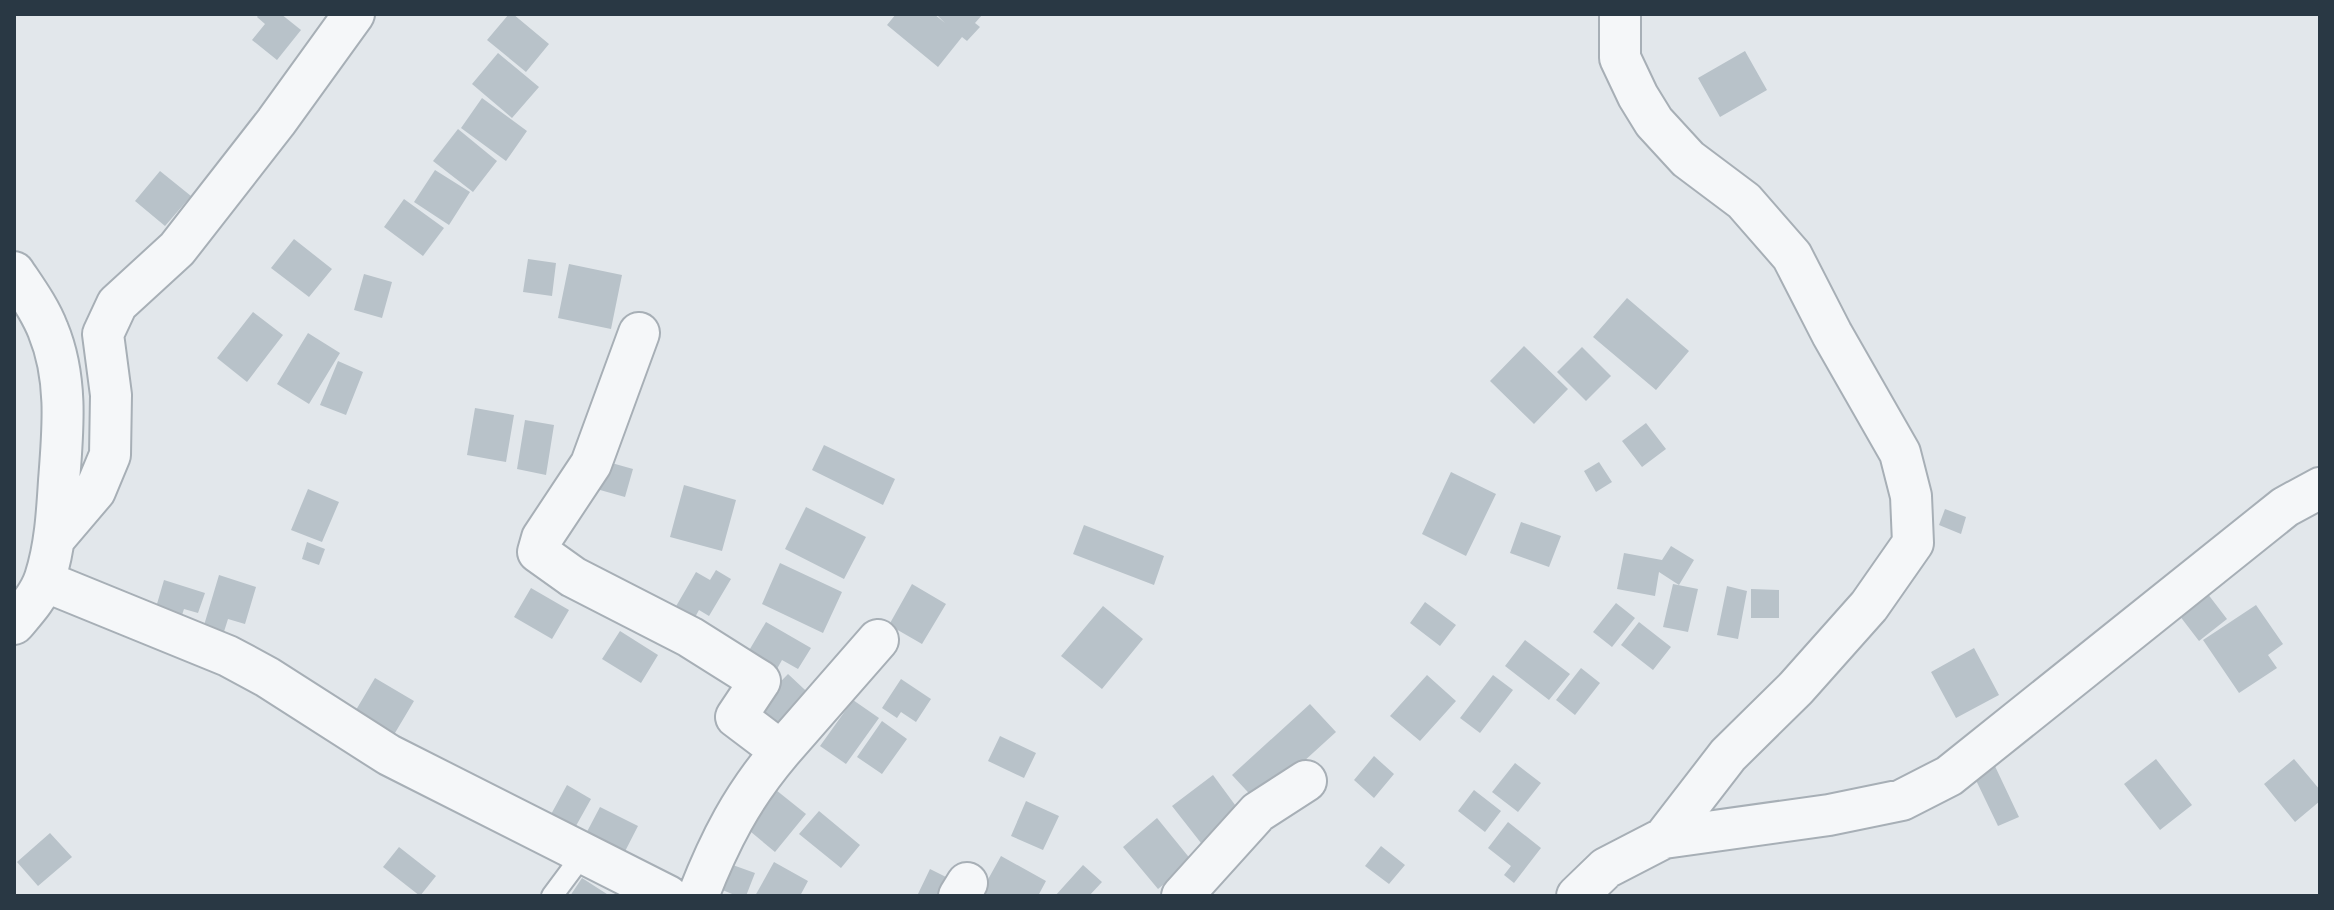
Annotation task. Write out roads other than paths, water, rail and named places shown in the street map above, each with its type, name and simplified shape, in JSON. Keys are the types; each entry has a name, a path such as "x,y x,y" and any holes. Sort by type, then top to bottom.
{"street":[{"path":"55,538 95,491 110,455 111,395 103,334 117,304 177,249 276,122 354,14"},
{"path":"1620,14 1620,58 1638,96 1654,122 1688,159 1744,201 1792,256 1832,334 1900,453 1911,496 1913,543 1869,606 1796,688 1728,755 1664,838"},
{"path":"14,272 49,330 60,370 64,414 55,538 44,581 29,607 14,624"},
{"path":"639,333 591,464 542,538 538,552 573,577 690,637 760,681 736,717 781,751"},
{"path":"1577,896 1606,868 1664,838 1829,815 1902,800 1949,776 2285,507 2320,488"},
{"path":"44,581 228,656 267,677 389,755 668,896"},
{"path":"698,896 733,815 754,783 878,640"},
{"path":"1182,896 1258,812 1306,781"}],"lane":[{"path":"552,896 584,853"}]}
